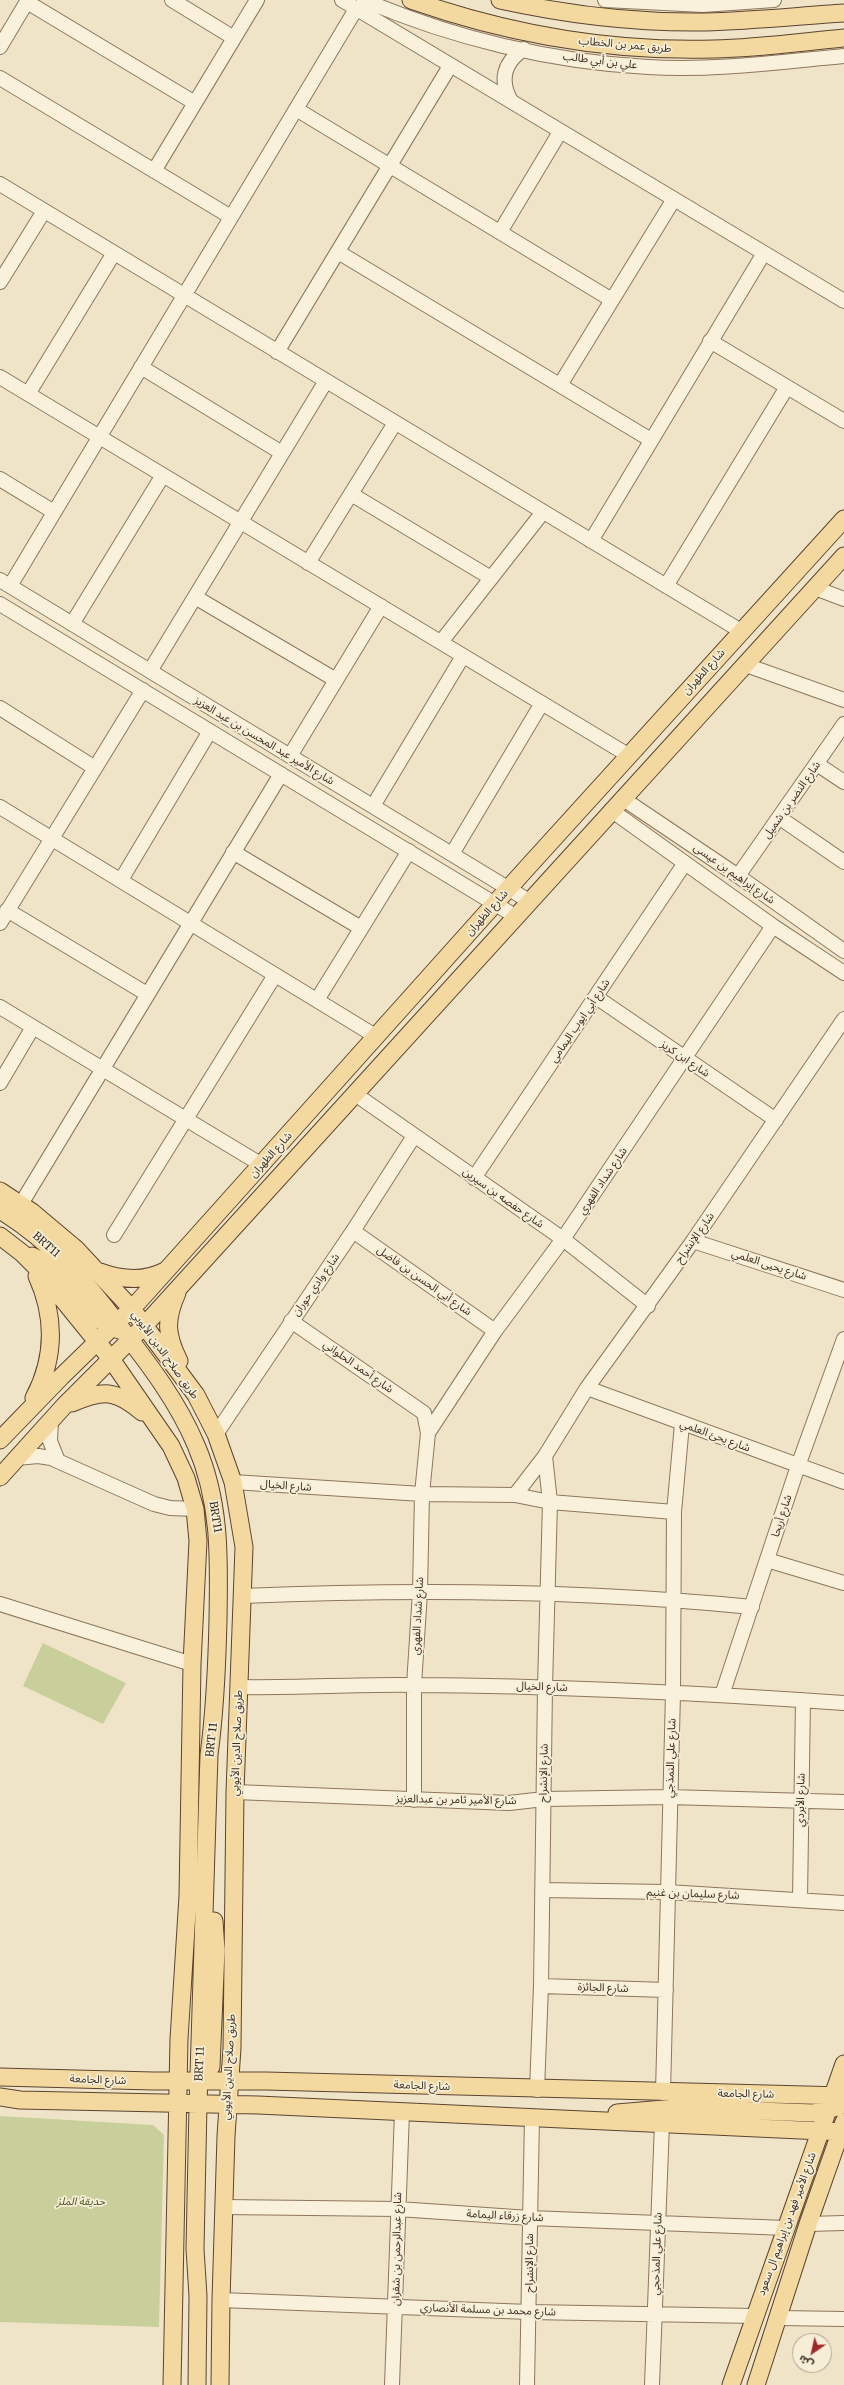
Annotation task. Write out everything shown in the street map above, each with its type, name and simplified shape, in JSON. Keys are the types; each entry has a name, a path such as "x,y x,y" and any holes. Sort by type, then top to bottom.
{"main road":[{"name":"طريق عمر بن الخطاب","path":"411,0 473,20 512,30 613,45 714,49 844,38"},
{"path":"500,0 577,15 631,20 705,22 844,13"},
{"name":"شارع الظهران","path":"121,1330 132,1309 378,1037 508,888 844,519"},
{"name":"شارع الظهران","path":"121,1330 144,1326 515,916 844,556"},
{"name":"طريق صلاح الدين الأيوبي","path":"0,1191 21,1204 54,1230 98,1271 132,1309 196,1395 216,1434 233,1482 244,1547 235,1792 232,2048 229,2081 220,2300 220,2385"},
{"name":"BRT11","path":"0,1210 49,1244 84,1280 186,1423 197,1446 214,1503 219,1535 214,1716"},
{"path":"0,1236 26,1257 111,1359 158,1426 180,1463 195,1509 198,1541 192,1664 188,1896 178,2039 172,2385"},
{"path":"26,1257 38,1259 54,1268 98,1319 121,1330"},
{"path":"26,1257 45,1296 52,1337 44,1378 26,1414"},
{"path":"98,1271 116,1277 134,1279 158,1274 168,1269"},
{"path":"180,1286 170,1310 169,1340 196,1395"},
{"path":"0,1440 97,1341 121,1330"},
{"path":"0,1477 64,1406 111,1359 121,1330"},
{"path":"64,1406 100,1393 117,1395 132,1404 158,1426"},
{"name":"BRT 11","path":"197,2385 202,2105 216,1950 214,1919 217,1754 214,1716"},
{"name":"شارع الأمير فهد بن إبراهيم ال سعود","path":"731,2385 821,2130 837,2101 844,2064"},
{"path":"0,2069 8,2077"},
{"name":"شارع الجامعة","path":"8,2077 178,2082 229,2081 663,2093 837,2101"},
{"name":"شارع الجامعة","path":"3,2099 202,2105"},
{"path":"592,2120 620,2113 662,2108 813,2113 837,2101"},
{"path":"202,2105 532,2117 821,2130 843,2126"},
{"name":"شارع الأمير فهد بن إبراهيم ال سعود","path":"756,2385 779,2318 808,2224 843,2126"}],"street":[{"path":"172,0 234,38"},
{"path":"154,171 257,0"},
{"path":"342,0 360,4 450,66 844,301"},
{"path":"605,0 660,4 774,0"},
{"path":"0,46 28,1 195,103"},
{"path":"5,583 54,512 360,4"},
{"name":"علي بن أبي طالب","path":"360,4 472,37 524,49 584,60 648,67 725,66 844,56"},
{"path":"631,20 660,4"},
{"path":"660,4 705,22"},
{"path":"613,45 648,67"},
{"path":"511,101 506,92 505,72 509,62 524,49"},
{"path":"277,352 450,66"},
{"path":"0,78 231,217"},
{"path":"296,109 612,300"},
{"path":"500,232 560,132"},
{"path":"0,184 741,631"},
{"path":"560,385 674,199"},
{"path":"0,282 44,210"},
{"path":"338,252 651,440"},
{"path":"28,394 114,253"},
{"path":"591,541 764,253"},
{"path":"710,342 844,421"},
{"path":"141,367 282,453"},
{"path":"0,377 628,755"},
{"path":"150,671 326,381"},
{"path":"666,586 787,387"},
{"path":"308,563 395,423"},
{"path":"72,624 163,475"},
{"path":"0,479 54,512"},
{"path":"351,494 491,578"},
{"path":"441,642 542,512"},
{"name":"شارع الأمير عبد المحسن بن عبد العزيز","path":"5,583 529,901"},
{"path":"815,588 844,599"},
{"path":"195,597 336,680"},
{"name":"شارع الأمير عبد المحسن بن عبد العزيز","path":"0,604 515,916"},
{"path":"290,756 381,606"},
{"path":"373,806 463,656"},
{"path":"746,665 844,700"},
{"path":"0,923 143,690"},
{"path":"452,854 542,703"},
{"path":"0,708 95,768"},
{"name":"شارع النضر بن شميل","path":"738,876 780,818 844,724"},
{"path":"121,880 210,731"},
{"path":"817,764 844,782"},
{"path":"21,1204 281,774"},
{"path":"617,804 685,864 773,926 844,973"},
{"name":"شارع إبراهيم بن عيسى","path":"617,804 738,876 844,951"},
{"path":"0,807 378,1037"},
{"path":"780,818 844,862"},
{"path":"317,1000 409,851"},
{"path":"233,852 361,928"},
{"name":"شارع أبي ايوب اليمامي","path":"474,1178 685,864"},
{"path":"7,910 147,994"},
{"name":"شارع شداد الفهري","path":"428,1433 495,1331 562,1239 685,1060 773,926"},
{"path":"114,1235 275,975"},
{"name":"شارع ابن كريز","path":"596,997 685,1060 776,1120"},
{"path":"0,1007 262,1165"},
{"name":"شارع الإنشراح","path":"515,1495 545,1456 587,1388 648,1306 844,1019"},
{"path":"0,1083 33,1027"},
{"name":"شارع حفصه بن سيرين","path":"355,1094 562,1239 648,1306"},
{"name":"شارع وادي حوران","path":"216,1434 353,1231 414,1136"},
{"name":"شارع أبي الحسن بن فاضل","path":"353,1231 495,1331"},
{"name":"شارع يحيى العلمي","path":"693,1241 844,1290"},
{"name":"شارع أحمد الحلواني","path":"291,1321 424,1413"},
{"name":"شارع أريحا","path":"722,1694 768,1560 798,1466 844,1339"},
{"name":"شارع يحئ العلمي","path":"587,1388 844,1482"},
{"name":"شارع شداد الفهري","path":"414,1800 414,1685 420,1592 422,1494 428,1433 424,1413"},
{"path":"51,1420 50,1441 58,1461"},
{"name":"شارع علي النمذجي","path":"663,2093 669,1797 675,1600 674,1512 682,1424"},
{"path":"17,1458 38,1456 58,1461 154,1504 170,1508 195,1509"},
{"name":"شارع الإنشراح","path":"537,2090 541,1986 545,1687 550,1502 545,1456"},
{"name":"شارع الخيال","path":"233,1482 422,1494 515,1495 550,1502 674,1512"},
{"path":"768,1560 844,1583"},
{"path":"242,1596 420,1592 547,1594 675,1600 752,1607"},
{"path":"0,1604 192,1664"},
{"name":"شارع الخيال","path":"239,1687 414,1685 545,1687 722,1694 844,1703"},
{"name":"شارع الأبردي","path":"800,1899 800,1801 803,1700"},
{"name":"شارع الأمير ثامر بن عبدالعزيز","path":"235,1792 510,1803 544,1799 669,1797 844,1802"},
{"name":"شارع سليمان بن غنيم","path":"542,1890 667,1892 800,1899 844,1904"},
{"name":"شارع الجائزة","path":"541,1986 666,1990"},
{"name":"شارع عبدالرحمن بن شقران","path":"392,2385 402,2112"},
{"name":"شارع الإنشراح","path":"528,2385 532,2117"},
{"name":"شارع علي المذحجي","path":"652,2385 662,2123"},
{"name":"شارع زرقاء اليمامة","path":"223,2207 398,2209 530,2218 786,2228"},
{"path":"808,2224 844,2223"},
{"name":"شارع محمد بن مسلمة الأنصاري","path":"220,2300 396,2306 422,2309 755,2316"},
{"path":"779,2318 844,2320"}],"green space":[{"path":"43,1643 126,1683 103,1724 23,1686"},
{"name":"حديقة الملز","path":"0,2116 153,2125 164,2135 159,2327 0,2322"}]}
